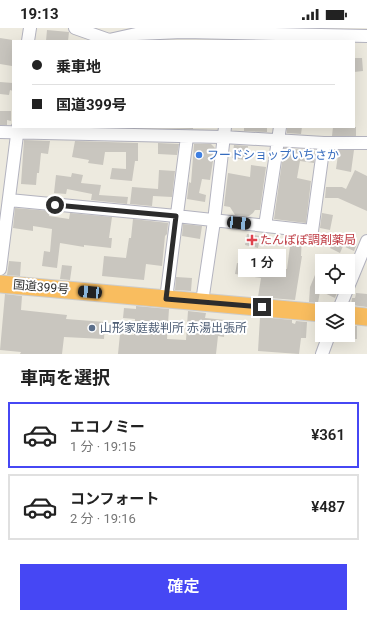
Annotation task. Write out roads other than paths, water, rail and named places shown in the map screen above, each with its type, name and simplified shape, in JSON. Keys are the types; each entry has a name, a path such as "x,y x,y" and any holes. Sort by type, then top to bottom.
{"highway":[{"name":"国道399号","path":"0,284 315,312"},
{"path":"355,316 367,317"}],"street":[{"path":"28,40 30,28"},
{"path":"76,28 109,40 136,34 367,36"},
{"path":"265,226 280,128"},
{"path":"0,269 18,130"},
{"path":"0,132 18,130 134,131 171,132 187,137 224,132 278,140 324,143 367,143"},
{"path":"202,302 214,221 224,132"},
{"path":"166,299 187,137"},
{"path":"9,200 312,230 324,143"},
{"path":"342,302 367,241"},
{"path":"322,354 326,342"}],"place":[{"name":"フードショップいちさか","path":"199,155"},
{"name":"たんぽぽ調剤薬局","path":"252,240"},
{"name":"山形家庭裁判所 赤湯出張所","path":"92,328"}]}
